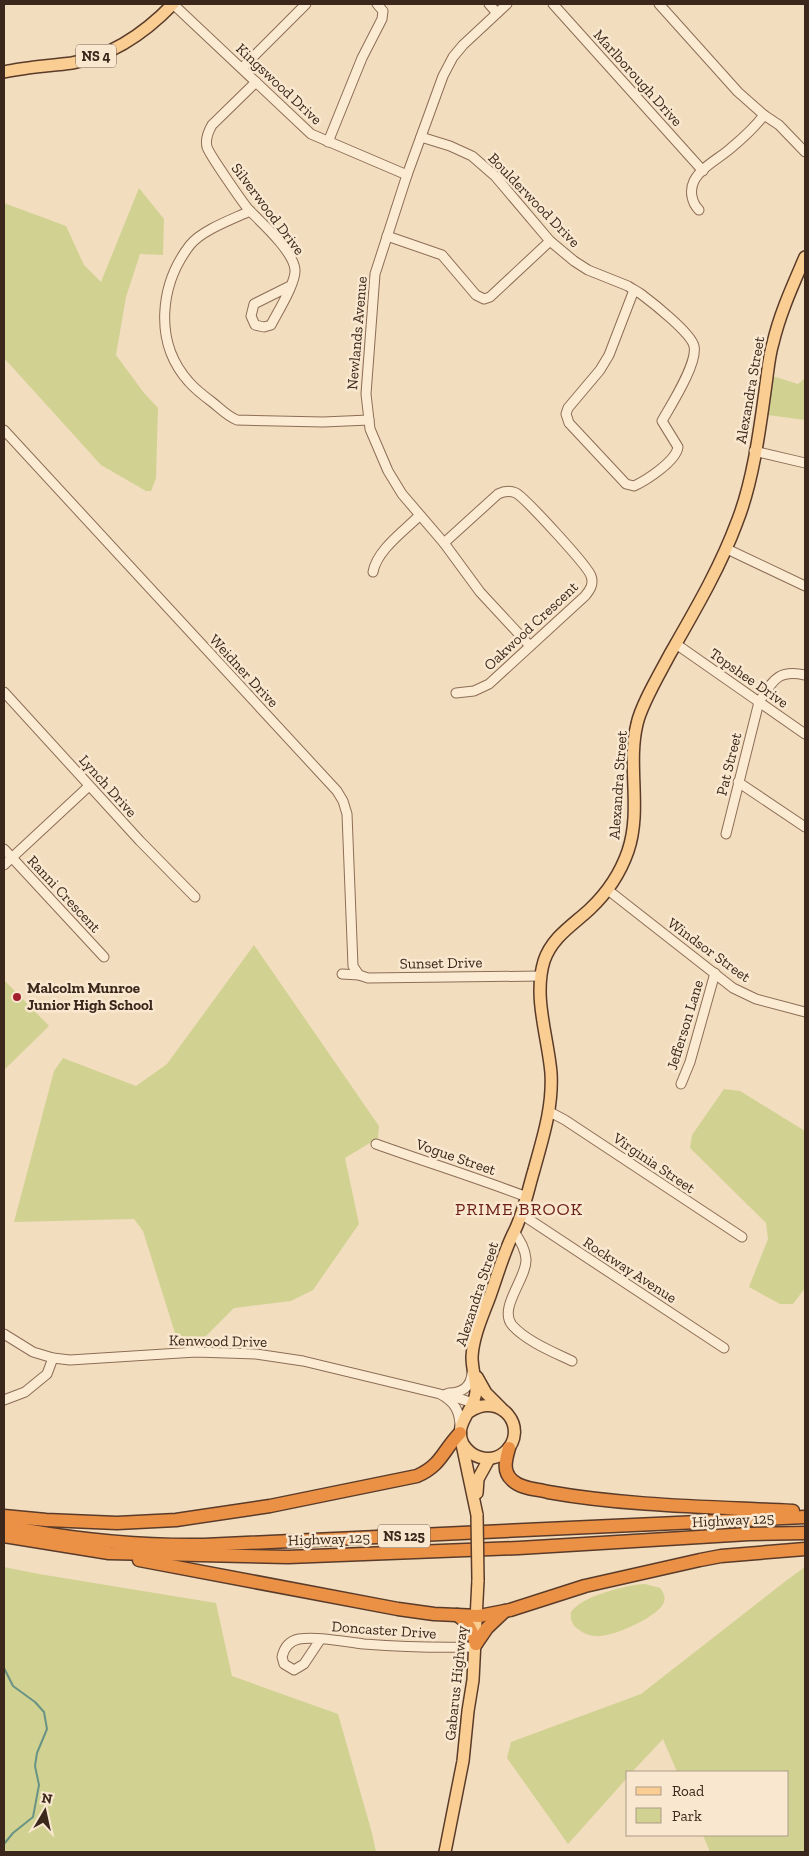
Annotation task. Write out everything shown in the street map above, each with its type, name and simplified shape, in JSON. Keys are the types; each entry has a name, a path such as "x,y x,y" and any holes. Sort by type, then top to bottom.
{"highway":[{"path":"4,1516 72,1522 138,1523 195,1518 270,1506 417,1476 441,1460 460,1433"},
{"path":"509,1448 505,1465 508,1476 520,1485 537,1490 612,1501 805,1511"},
{"name":"Highway 125","path":"4,1526 61,1536 114,1542 196,1545 805,1517"},
{"name":"Highway 125","path":"4,1536 109,1554 288,1557 510,1548 749,1534 805,1533"},
{"path":"109,1554 398,1610 477,1616 505,1611 585,1586 700,1560 721,1556 805,1549"},
{"path":"476,1646 488,1628 505,1611"},
{"path":"457,1615 466,1621 476,1646"}],"main road":[{"name":"NS 4","path":"4,72 73,62 102,54 130,41 158,19 173,4"},
{"name":"Alexandra Street","path":"474,1407 476,1390 472,1364 475,1341 522,1214 550,1112 551,1075 541,1004 541,976 545,956 555,940 608,890 623,865 632,832 634,743 637,722 727,549 747,492 772,343 785,303 805,257"},
{"name":"Alexandra Street","path":"472,1364 486,1394 504,1410"},
{"path":"491,1405 504,1410 510,1417 514,1430 513,1440 509,1448 502,1454 488,1458 479,1457 471,1453 464,1446 460,1433 463,1419 474,1407 491,1405"},
{"name":"Gabarus Highway","path":"460,1433 477,1515"},
{"name":"Gabarus Highway","path":"445,1852 463,1761 476,1646 478,1479 488,1458"}],"street":[{"name":"Kingswood Drive","path":"173,4 311,134 407,175"},
{"path":"242,68 306,4"},
{"path":"328,142 362,58 382,19 383,11 378,4"},
{"path":"489,4 497,13"},
{"name":"Newlands Avenue","path":"507,4 463,45 453,57 407,175 378,262 373,285 366,394 368,420 376,444 388,471 402,494 444,543 474,586 530,646"},
{"name":"Marlborough Drive","path":"553,4 703,171"},
{"path":"659,4 738,92 778,125 805,152"},
{"name":"Silverwood Drive","path":"256,82 212,125 207,139 208,150 250,211 292,260 295,274 290,286 271,325 264,327 255,325 251,316 254,304 290,286"},
{"path":"699,210 693,201 692,188 694,180 731,148 764,115"},
{"name":"Boulderwood Drive","path":"421,137 450,146 477,160 495,176 550,241 588,270 634,290 670,318 693,343 694,353 690,366 680,391 662,421 678,447 677,452 643,482 634,486 627,485 581,438 569,423 566,414 569,406 600,370 609,355 634,290"},
{"path":"250,211 195,240 173,271 166,295 164,322 168,343 176,363 189,382 226,414 237,420 322,422 368,420"},
{"path":"387,236 442,255 476,295 484,299 490,297 550,241"},
{"name":"Weidner Drive","path":"4,430 337,791 346,807 347,814 353,966 359,975"},
{"path":"754,451 805,463"},
{"name":"Oakwood Crescent","path":"444,543 493,498 503,492 514,492 524,500 592,576 589,592 484,687 474,691 456,693"},
{"path":"373,572 376,560 382,551 420,516"},
{"path":"727,549 805,586"},
{"name":"Topshee Drive","path":"676,644 805,734"},
{"path":"759,702 779,676 791,672 805,675"},
{"name":"Lynch Drive","path":"4,692 89,786 195,897"},
{"name":"Pat Street","path":"726,834 759,702"},
{"path":"738,782 805,826"},
{"path":"4,865 89,786"},
{"name":"Ranni Crescent","path":"4,849 104,957"},
{"name":"Windsor Street","path":"608,890 733,988 756,999 805,1012"},
{"name":"Sunset Drive","path":"342,974 359,975 368,978 541,976"},
{"name":"Jefferson Lane","path":"681,1084 690,1062 715,974"},
{"name":"Virginia Street","path":"550,1112 742,1237"},
{"name":"Vogue Street","path":"376,1144 526,1196"},
{"name":"Rockway Avenue","path":"522,1214 724,1348"},
{"path":"514,1232 522,1244 526,1261 509,1307 508,1316 510,1322 538,1344 572,1361"},
{"name":"Kenwood Drive","path":"4,1334 32,1352 53,1358 70,1360 189,1352 243,1352 303,1361 444,1393 474,1407"},
{"path":"4,1400 25,1392 47,1374 53,1358"},
{"path":"444,1393 457,1392 468,1386 471,1379 472,1364"},
{"name":"Kenwood Drive","path":"434,1392 446,1397 455,1406 460,1416 460,1433"},
{"name":"Doncaster Drive","path":"320,1640 413,1648 476,1646"}],"green space":[{"path":"139,188 164,219 163,255 140,254 126,297 116,355 144,393 158,408 156,478 151,491 146,491 101,465 4,358 4,203 66,226 84,265 101,282"},
{"path":"766,374 798,384 805,378 805,420 761,414"},
{"path":"254,945 379,1126 378,1138 345,1158 359,1224 313,1290 291,1301 234,1308 203,1339 180,1349 143,1231 134,1219 14,1222 54,1071 63,1058 136,1086 167,1064"},
{"name":"Malcolm Munroe Junior High School","path":"4,980 49,1026 4,1070"},
{"path":"724,1089 740,1091 805,1131 805,1288 793,1304 780,1304 749,1287 768,1239 766,1223 690,1148 692,1135"},
{"path":"4,1567 216,1603 232,1676 338,1714 376,1852 4,1852"},
{"path":"805,1567 805,1852 710,1852 703,1836 789,1836 789,1771 677,1771 663,1739 633,1771 626,1771 626,1779 568,1844 507,1758 511,1742 641,1694"},
{"path":"645,1584 660,1588 665,1598 661,1607 646,1619 615,1633 600,1636 585,1634 573,1624 571,1612 594,1596 616,1589"}],"waterway":[{"path":"4,1668 13,1686 35,1702 44,1712 47,1729 37,1753 35,1766 39,1785 33,1817 13,1833 4,1844"}],"place":[{"name":"Malcolm Munroe Junior High School","path":"17,997"}],"district":[{"name":"PRIME BROOK","path":"519,1209"}]}
